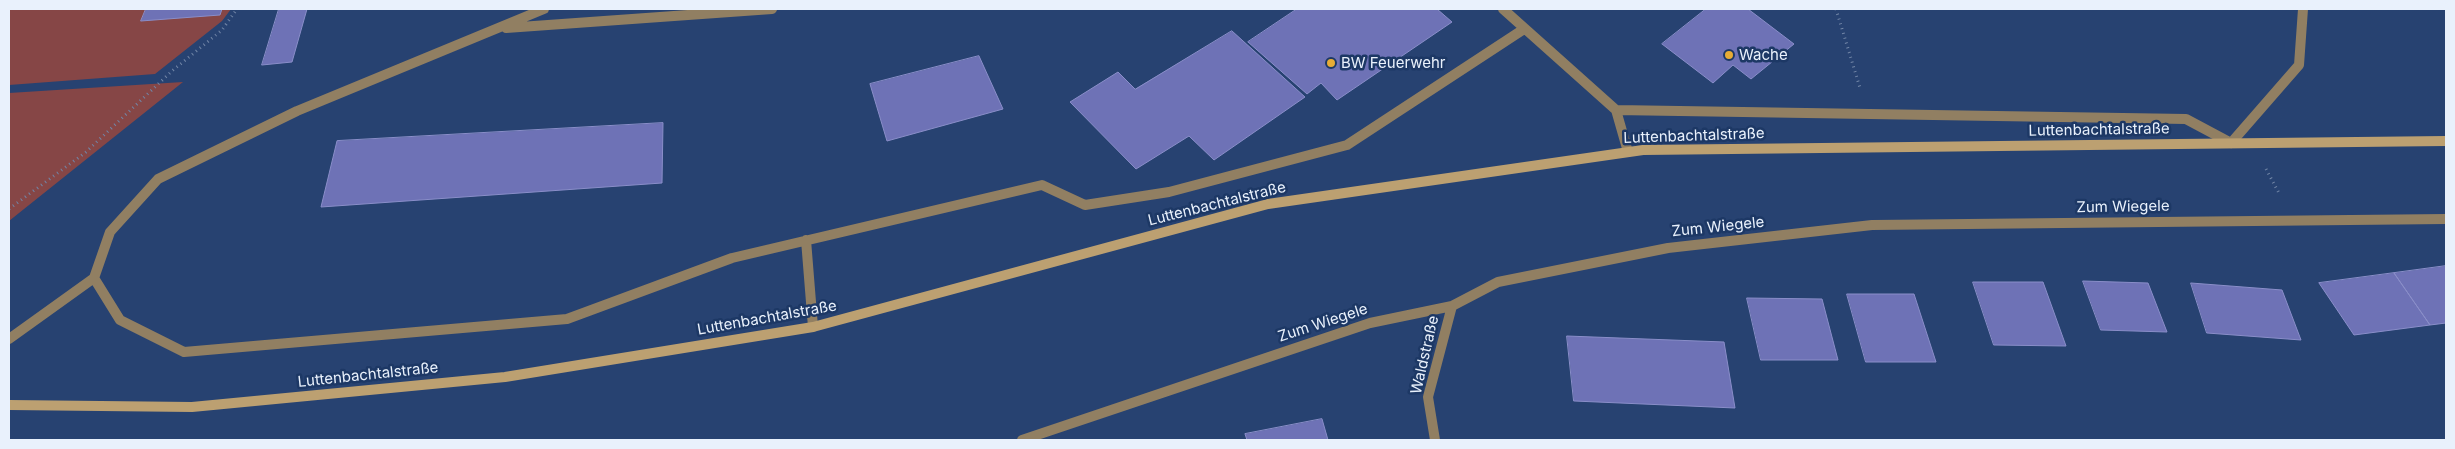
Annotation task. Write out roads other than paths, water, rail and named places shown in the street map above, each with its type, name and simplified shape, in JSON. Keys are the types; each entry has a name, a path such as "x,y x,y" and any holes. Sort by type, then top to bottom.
{"street":[{"path":"9,339 94,278 110,232 158,179 297,111 544,9"},
{"path":"496,28 772,9"},
{"path":"1503,9 1616,110 1628,152"},
{"path":"1616,110 2186,119 2231,143 2300,65 2303,9"},
{"path":"94,278 120,320 184,352 567,319 732,258 1042,185 1085,205 1169,192 1348,145 1524,29"},
{"name":"Luttenbachtalstraße","path":"9,405 192,407 504,377 813,327 1268,204 1643,150 2446,141"},
{"name":"Zum Wiegele","path":"1022,440 1370,323 1452,306 1498,282 1668,248 1872,225 2446,219"},
{"path":"806,240 813,327"},
{"name":"Waldstraße","path":"1435,440 1428,396 1452,306"}],"place":[{"name":"Wache","path":"1729,55"},
{"name":"BW Feuerwehr","path":"1331,63"}]}
